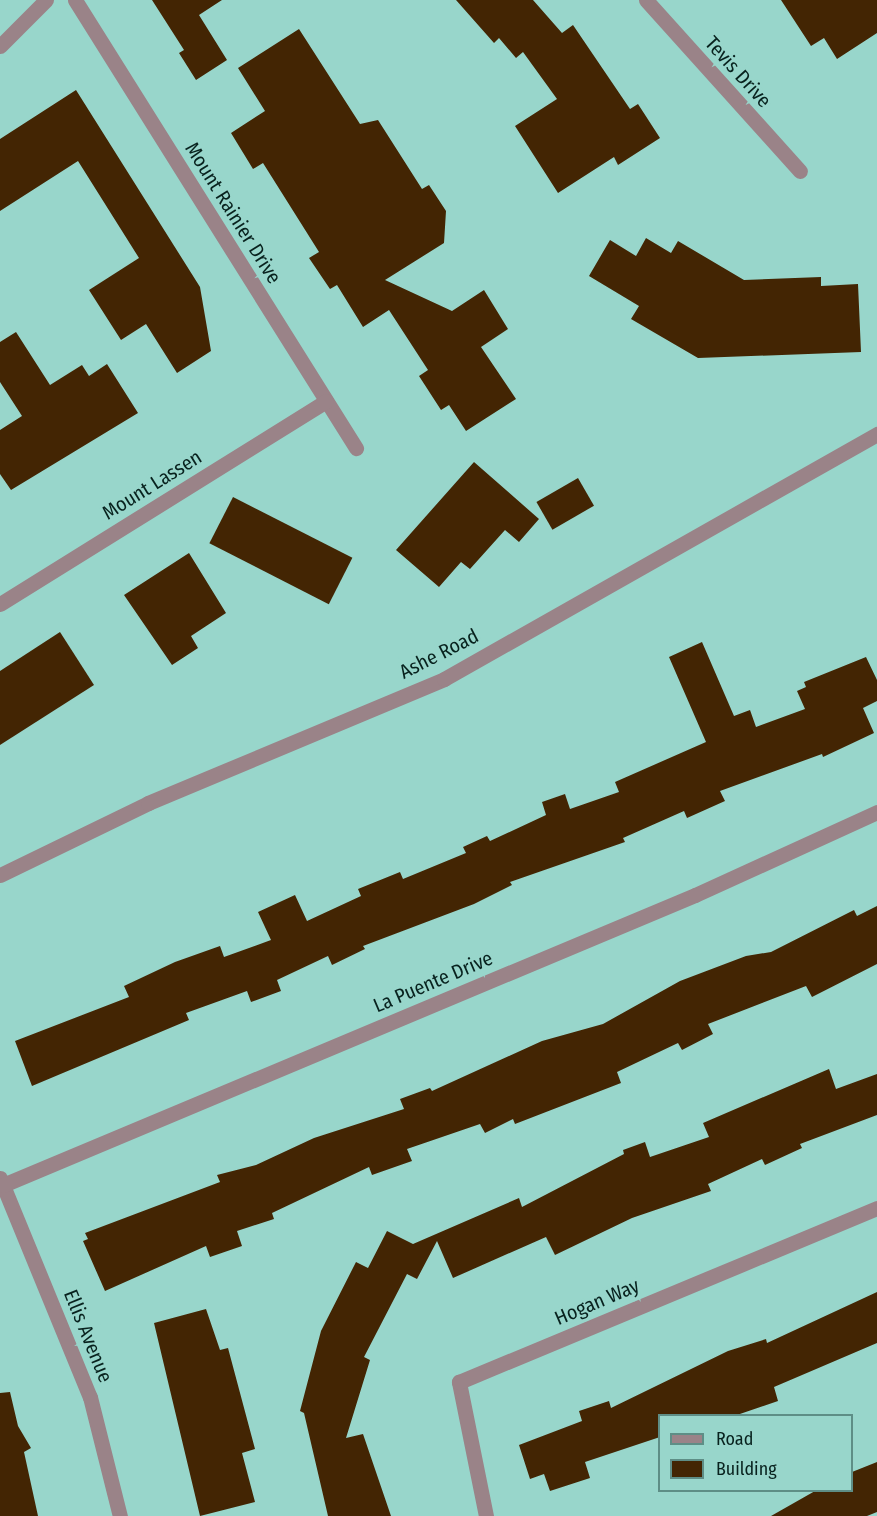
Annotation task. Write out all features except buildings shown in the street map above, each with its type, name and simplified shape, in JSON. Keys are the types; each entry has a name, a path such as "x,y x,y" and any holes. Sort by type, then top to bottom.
{"street":[{"path":"0,46 46,0"},
{"name":"Mount Rainier Drive","path":"75,0 356,448"},
{"name":"Tevis Drive","path":"646,0 800,171"},
{"name":"Mount Lassen","path":"0,604 326,400"},
{"name":"Ashe Road","path":"0,875 148,803 444,679 877,434"},
{"name":"La Puente Drive","path":"2,1181 695,895 877,812"},
{"name":"Ellis Avenue","path":"2,1181 90,1397 120,1516"},
{"name":"Hogan Way","path":"486,1516 459,1382 877,1208"}]}
